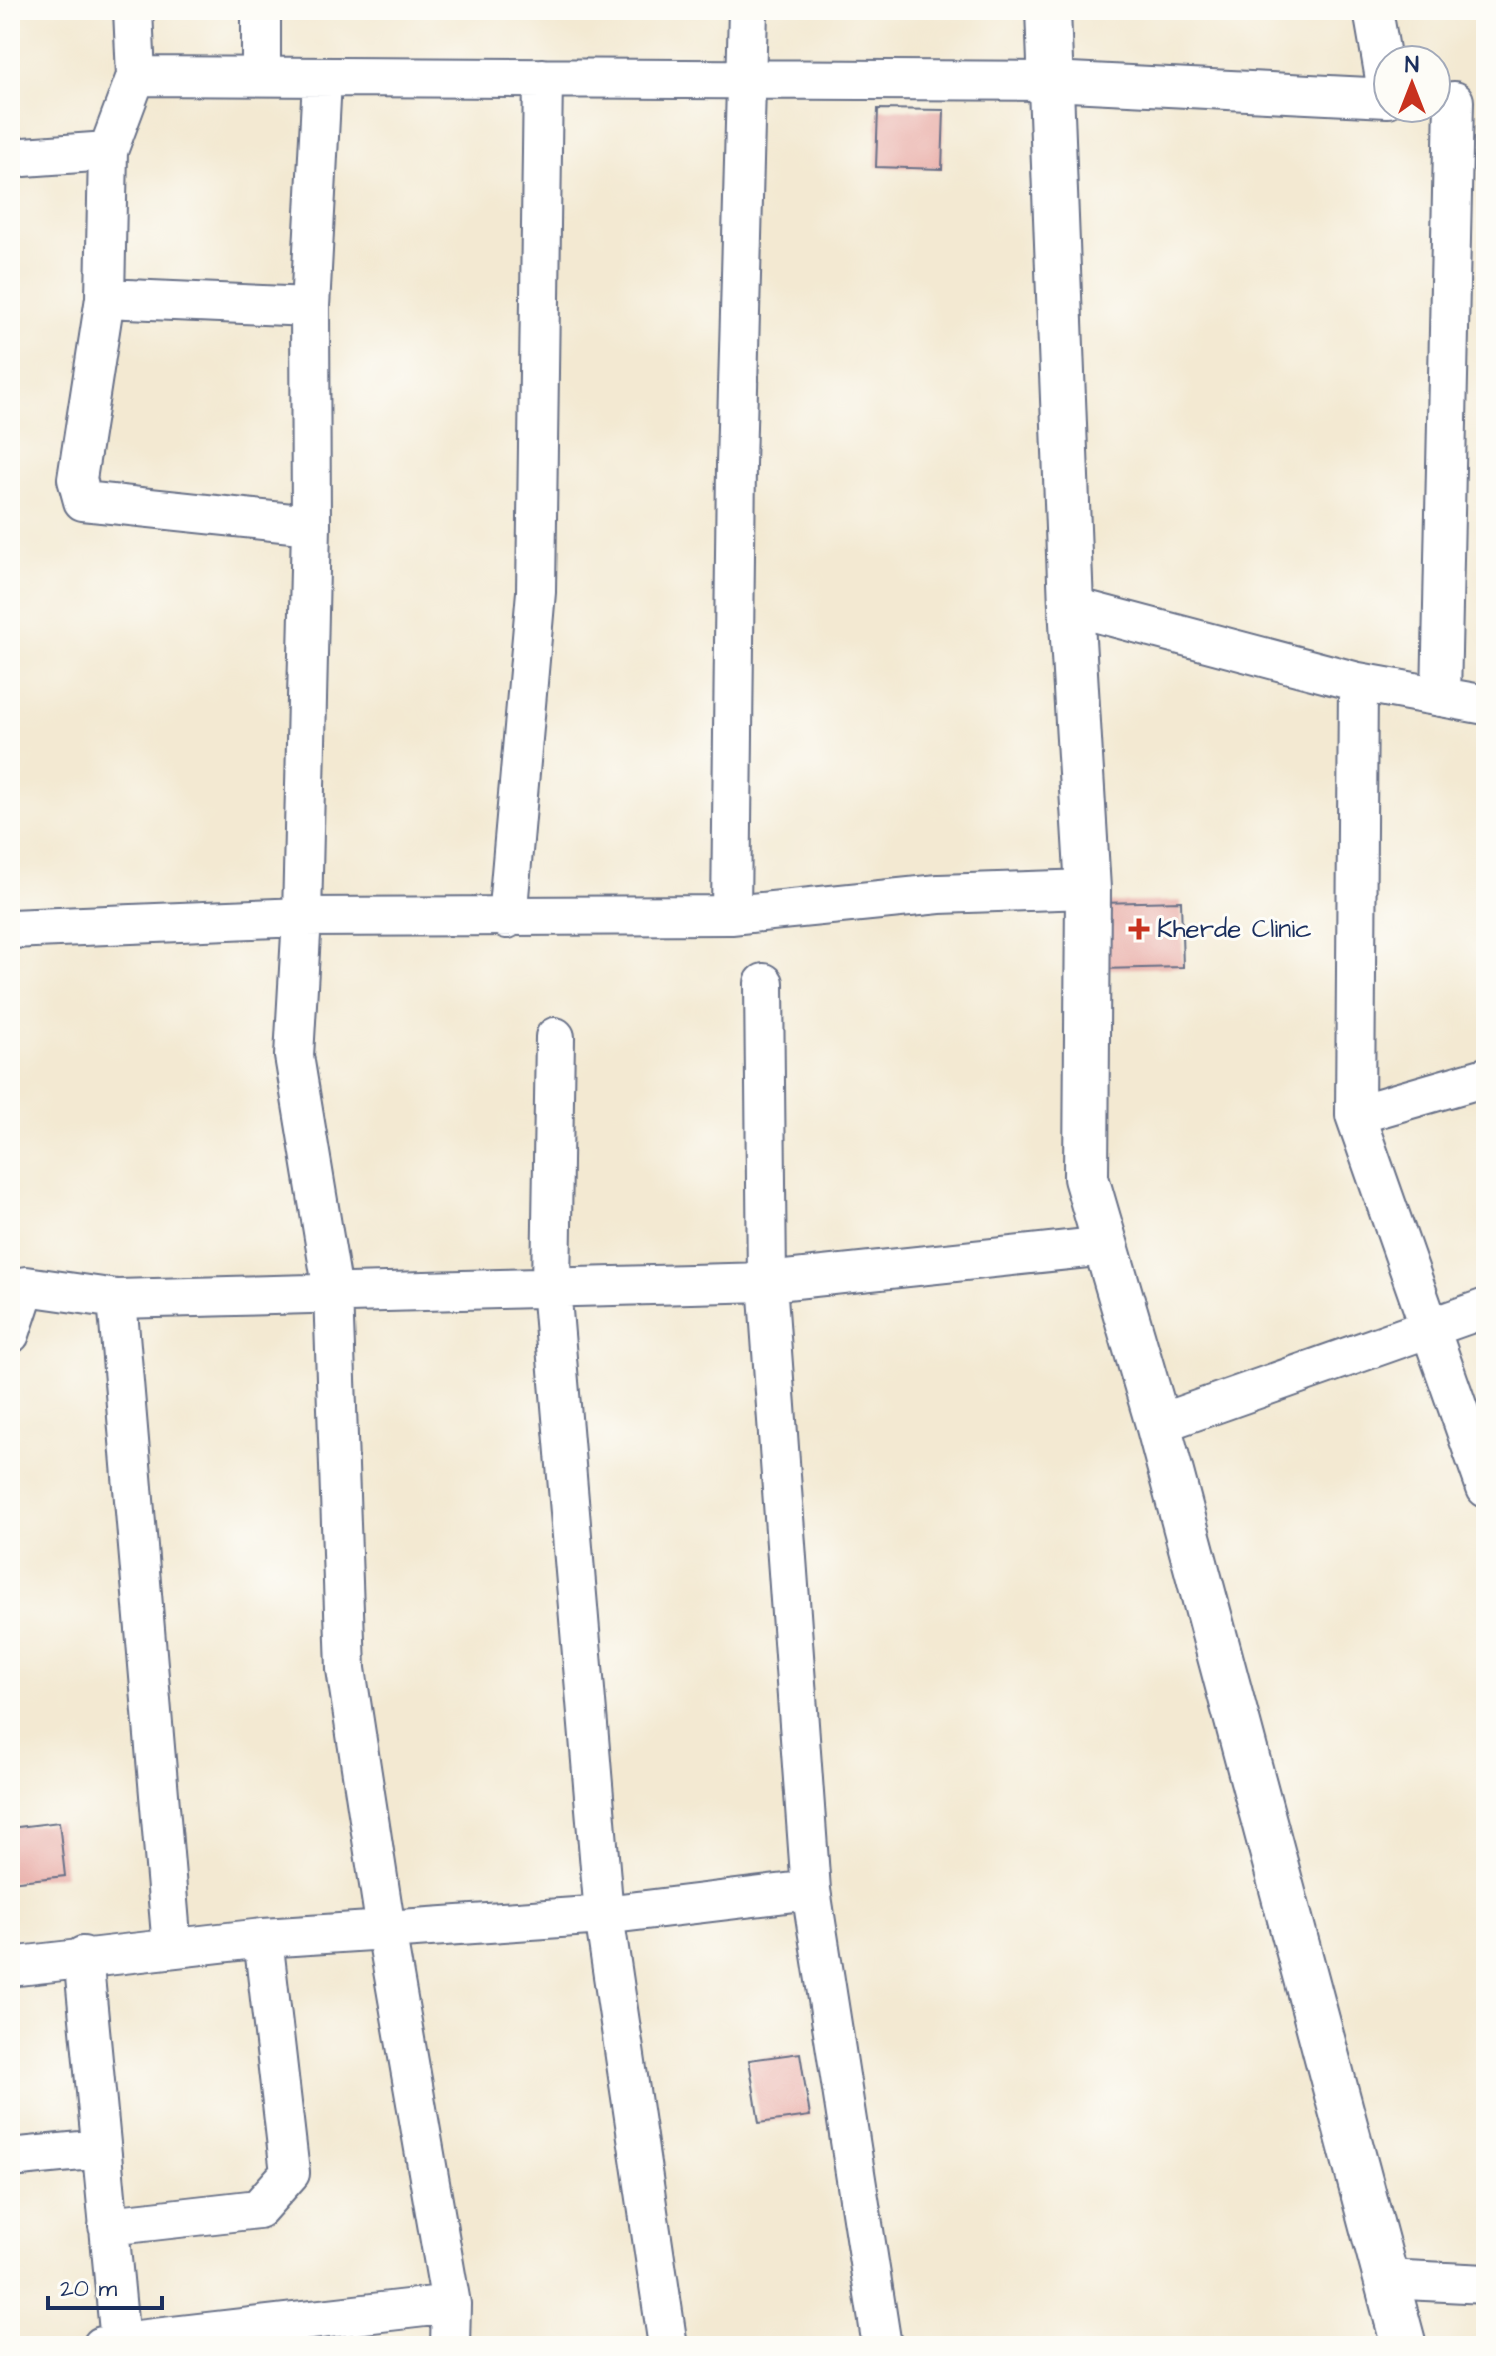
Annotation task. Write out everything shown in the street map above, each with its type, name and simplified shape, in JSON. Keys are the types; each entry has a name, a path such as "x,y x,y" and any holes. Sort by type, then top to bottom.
{"main road":[{"path":"1048,10 1071,606 1088,889 1086,1178 1158,1424 1402,2345"}],"street":[{"path":"133,10 136,76 108,151 105,298 77,479 83,501 311,525"},
{"path":"261,10 261,76"},
{"path":"731,915 736,480 748,10"},
{"path":"1373,10 1379,44"},
{"path":"136,76 261,76 322,80 747,77 1050,81 1372,96"},
{"path":"507,919 536,592 543,78"},
{"path":"322,80 310,307 311,525 302,917 294,1056 333,1292 346,1669 386,1930 451,2304 450,2346"},
{"path":"1441,697 1459,101"},
{"path":"10,158 108,151"},
{"path":"105,298 310,307"},
{"path":"1071,606 1358,682 1486,705"},
{"path":"1358,682 1355,1115 1486,1488"},
{"path":"10,929 302,917 507,919 731,915 939,894 1088,889"},
{"path":"764,983 767,1282 811,1890 882,2346"},
{"path":"555,1037 551,1287 604,1915 668,2346"},
{"path":"1355,1115 1486,1077"},
{"path":"10,1334 26,1286 117,1299 767,1282 1106,1246"},
{"path":"117,1299 172,1948"},
{"path":"1158,1424 1486,1308"},
{"path":"10,1967 83,1956 263,1938 604,1915 811,1890"},
{"path":"108,2226 258,2209 290,2173 263,1938"},
{"path":"83,1956 108,2226 114,2345 451,2304"},
{"path":"10,2158 101,2149"},
{"path":"1385,2279 1486,2284"}],"building":[{"path":"878,109 944,110 942,169 876,167"},
{"path":"1181,901 1183,967 1101,969 1099,903"},
{"path":"59,1822 65,1876 10,1882 10,1828"},
{"path":"800,2053 810,2116 759,2123 749,2060"}],"place":[{"name":"Kherde Clinic","path":"1139,929"}]}
